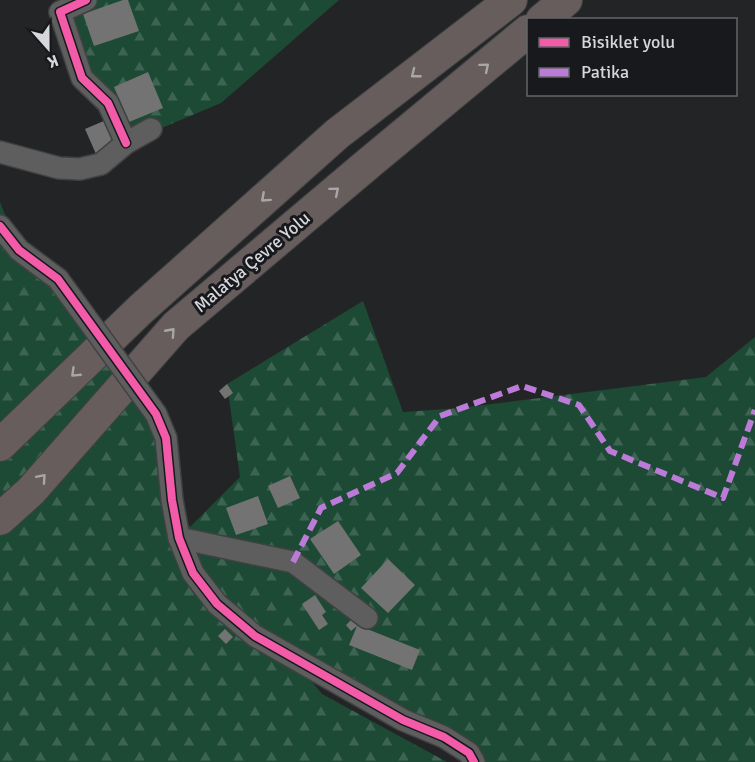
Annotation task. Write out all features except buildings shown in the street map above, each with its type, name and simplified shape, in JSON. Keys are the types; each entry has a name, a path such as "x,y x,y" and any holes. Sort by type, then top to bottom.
{"highway":[{"name":"Malatya Çevre Yolu","path":"0,445 141,309 337,134 511,0"},
{"path":"544,18 566,0"},
{"name":"Malatya Çevre Yolu","path":"0,519 31,491 176,326 527,32"}],"street":[{"path":"86,0 60,12 82,78 108,103 126,143"},
{"path":"0,152 59,168 80,169 101,164 126,143 151,129"},
{"path":"0,226 19,250 58,279 156,414 166,438 172,500 179,538 193,573 217,604 255,636 403,720 444,737 469,753 474,762"},
{"path":"179,538 293,562 367,618"}],"green space":[{"path":"86,0 339,0 221,103 126,143 60,12"},
{"path":"0,202 19,250 156,414 172,500 190,527 240,477 227,384 363,301 403,412 460,408 706,377 755,337 755,762 478,762 280,643 322,694 447,762 0,762"}],"marked path":[{"path":"293,562 321,508 397,473 440,416 522,386 579,405 610,451 723,498 755,410"}],"cycle path":[{"path":"86,0 60,12 82,78 108,103 126,143"},
{"path":"0,226 19,250 58,279 156,414 166,438 172,500 179,538 193,573 217,604 255,636 403,720 444,737 469,753 474,762"}]}
